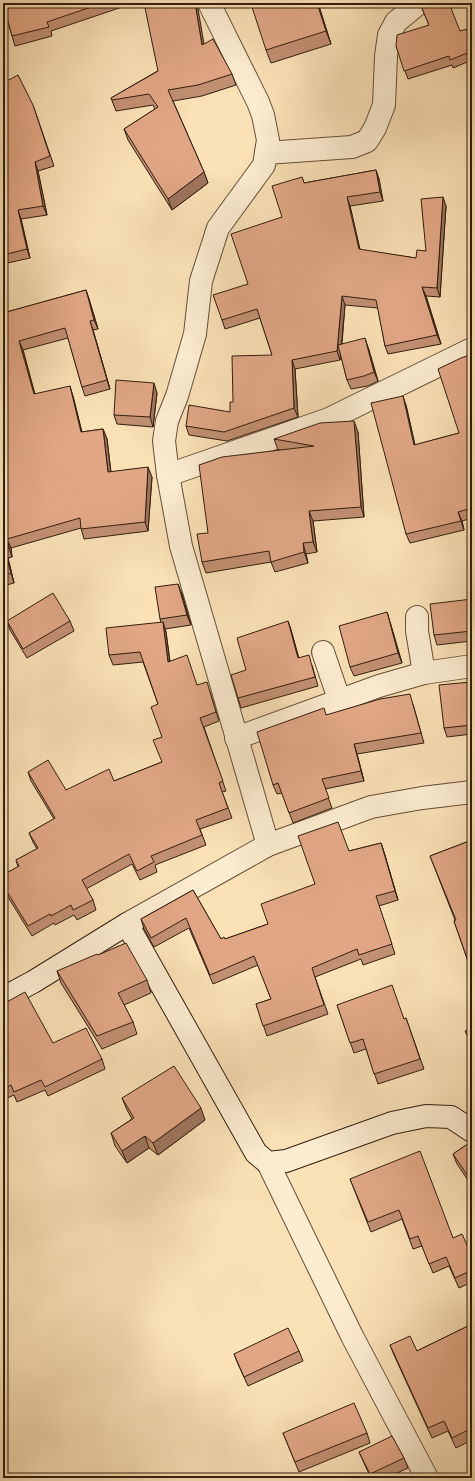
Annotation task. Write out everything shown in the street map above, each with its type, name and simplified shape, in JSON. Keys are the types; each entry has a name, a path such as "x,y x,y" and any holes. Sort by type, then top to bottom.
{"street":[{"path":"209,3 263,115 268,140 264,166 218,228 201,281 195,334 166,428 164,441 168,475 181,546 268,845"},
{"path":"266,153 352,147 367,140 375,128 384,105 386,56 389,35 396,22 419,3"},
{"path":"168,475 329,420 472,349"},
{"path":"417,617 417,631 424,673"},
{"path":"323,652 339,699"},
{"path":"236,738 339,699 379,686 424,673 472,666"},
{"path":"3,998 33,982 127,924 268,845 371,807 422,798 472,792"},
{"path":"127,924 256,1153 268,1163 352,1336 427,1478"},
{"path":"268,1163 286,1161 392,1123 426,1116 451,1117 472,1131"}],"building":[{"path":"3,3 103,3 47,22 49,27 12,36"},
{"path":"144,3 195,3 202,45 213,39 232,74 198,85 168,90 204,172 168,199 124,129 158,107 149,94 112,100 111,98 158,71"},
{"path":"317,3 326,31 266,50 251,4"},
{"path":"424,3 449,3 460,31 466,29 472,43 472,51 450,60 449,56 404,71 396,46 397,35 429,25 421,6"},
{"path":"18,75 33,105 50,156 35,162 43,206 18,210 27,249 3,255 3,83"},
{"path":"376,170 380,192 347,197 359,249 416,258 417,250 426,251 421,199 443,197 437,288 422,287 437,335 385,346 376,300 342,296 337,351 292,360 294,408 224,432 186,426 189,405 230,412 230,402 233,402 232,356 272,355 257,309 222,320 213,295 248,284 231,234 282,217 272,186 302,177 304,183"},
{"path":"86,290 94,320 90,321 107,380 82,387 65,328 19,341 34,394 70,386 81,432 103,429 108,472 148,467 145,522 81,529 80,518 7,539 9,548 4,549 11,573 3,575 3,313"},
{"path":"365,338 374,372 347,380 338,345"},
{"path":"472,354 472,508 458,512 461,521 406,534 371,403 403,396 414,445 459,433 438,369"},
{"path":"116,380 154,383 150,417 114,415"},
{"path":"354,421 361,507 309,511 313,542 303,543 304,552 271,562 269,551 202,562 197,534 208,533 199,465 222,457 314,446 274,439 320,423"},
{"path":"178,584 187,615 160,619 155,587"},
{"path":"53,593 70,621 23,649 7,621"},
{"path":"472,599 472,631 434,635 430,604"},
{"path":"387,612 398,653 350,667 339,626"},
{"path":"288,621 298,658 309,655 315,677 238,698 231,675 246,670 237,638"},
{"path":"163,622 168,662 187,655 197,685 207,682 216,712 200,718 223,781 219,783 228,808 196,820 202,835 151,856 154,862 137,871 129,854 82,880 93,900 73,910 71,905 28,926 3,885 3,875 19,866 16,860 38,848 29,833 55,818 28,772 48,760 66,790 109,769 114,781 162,762 153,740 162,737 151,707 158,704 140,652 109,655 106,628"},
{"path":"471,682 472,725 444,728 439,685"},
{"path":"410,694 421,733 354,744 361,771 322,779 329,798 289,813 278,783 273,785 257,732 324,708 326,715 380,699"},
{"path":"338,822 349,851 381,843 395,891 376,896 392,944 359,955 357,949 312,968 324,1005 263,1026 256,1004 271,999 254,956 210,975 186,918 151,938 141,919 193,890 221,939 224,937 225,939 268,924 261,904 315,884 298,836"},
{"path":"472,840 472,962 469,964 454,921 456,920 430,856"},
{"path":"126,943 147,980 118,993 133,1022 97,1036 57,971"},
{"path":"392,985 404,1019 406,1018 420,1059 374,1074 363,1039 350,1043 337,1005"},
{"path":"25,992 53,1043 86,1028 102,1059 45,1087 41,1080 14,1092 11,1085 3,1089 3,1004"},
{"path":"472,1028 472,1046 465,1031"},
{"path":"174,1066 201,1108 153,1143 145,1136 122,1151 111,1133 134,1118 122,1098"},
{"path":"472,1141 472,1182 453,1154"},
{"path":"420,1151 453,1238 462,1234 472,1256 472,1270 455,1278 446,1257 429,1264 418,1236 410,1239 399,1210 368,1222 350,1179"},
{"path":"472,1324 472,1428 452,1438 444,1421 428,1428 390,1345 410,1336 417,1351"},
{"path":"288,1328 299,1351 244,1377 234,1354"},
{"path":"354,1403 367,1433 295,1462 283,1433"},
{"path":"392,1436 404,1458 370,1474 359,1452"}]}
